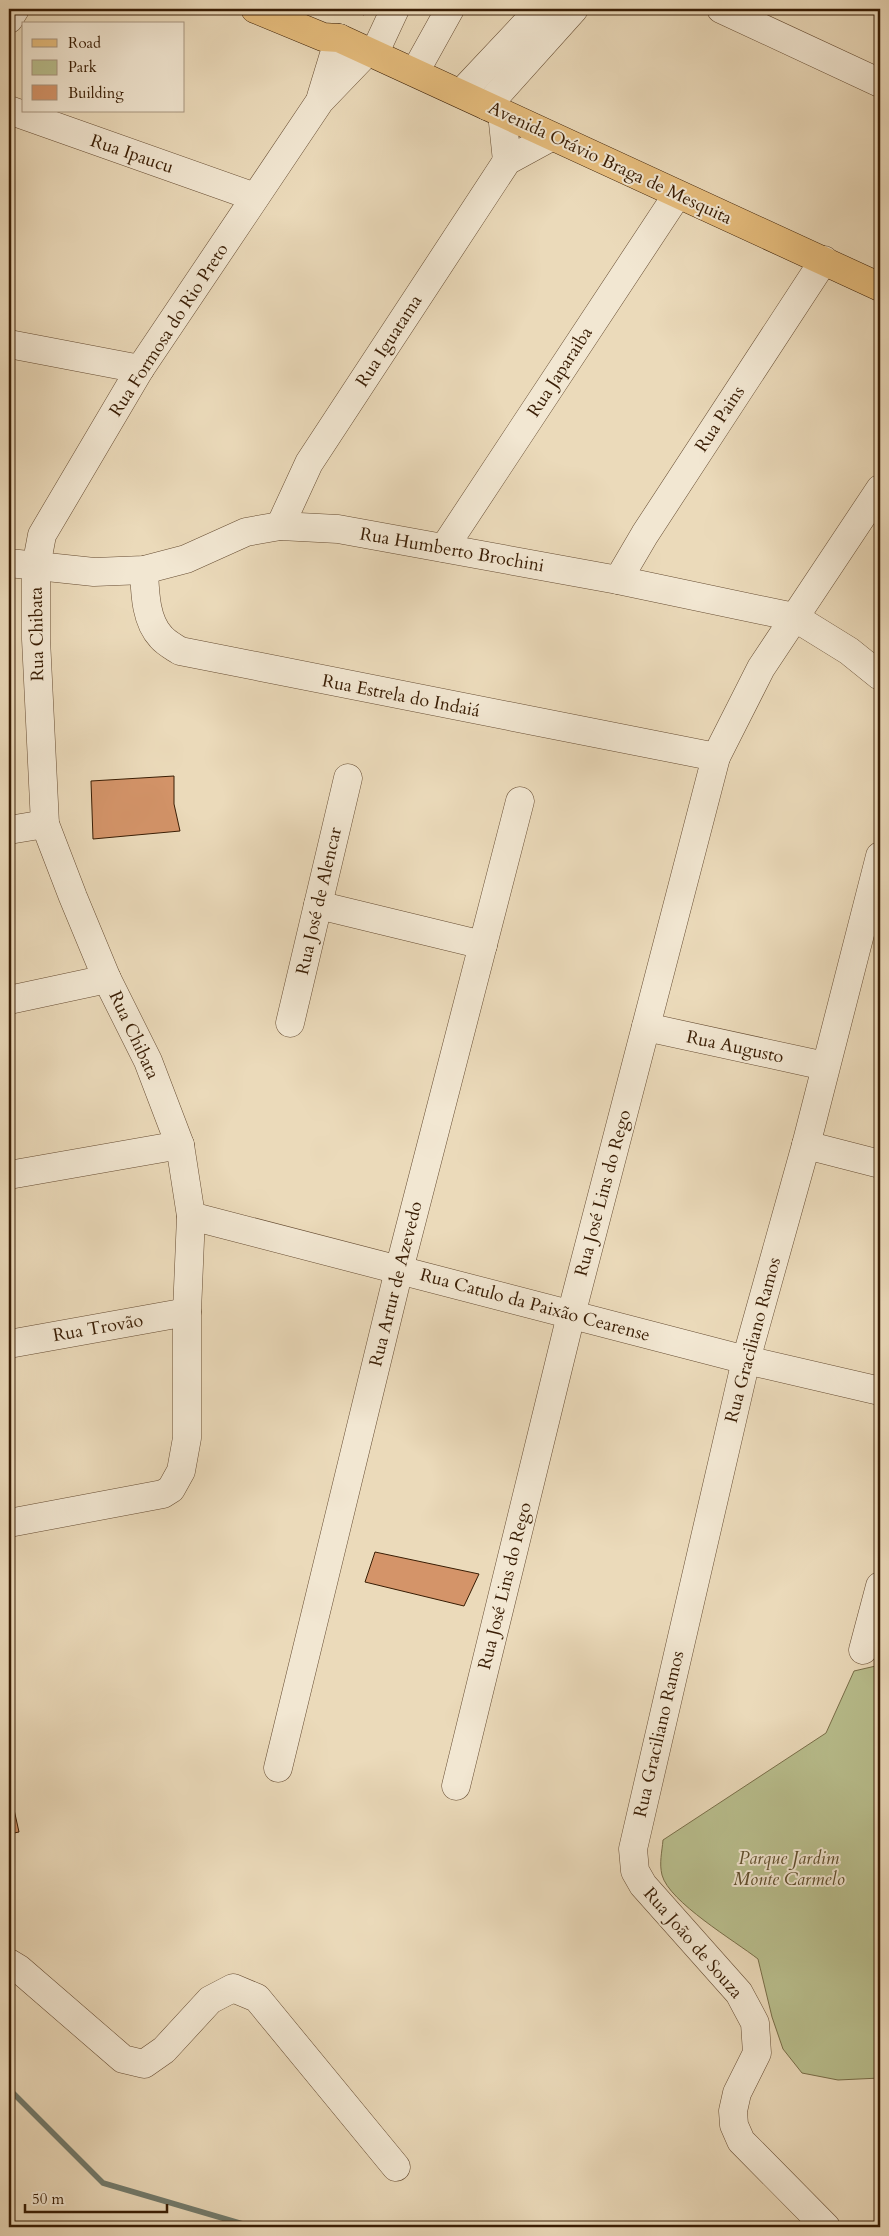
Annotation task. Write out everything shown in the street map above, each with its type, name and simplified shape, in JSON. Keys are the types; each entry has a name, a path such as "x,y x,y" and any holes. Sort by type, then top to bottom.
{"main road":[{"name":"Avenida Otávio Braga de Mesquita","path":"255,9 323,37 339,38 371,52 676,195 824,260 880,288"},
{"name":"Avenida Otávio Braga de Mesquita","path":"300,9 329,25 339,38"}],"street":[{"path":"9,18 15,9"},
{"name":"Rua Formosa do Rio Preto","path":"36,567 42,535 140,370 320,101 371,52 395,9"},
{"path":"415,72 450,9"},
{"path":"461,93 540,9"},
{"path":"507,160 495,110 574,9"},
{"path":"721,9 880,83"},
{"name":"Rua Formosa do Rio Preto","path":"320,101 339,38"},
{"name":"Rua Ipaucu","path":"9,110 256,197"},
{"name":"Rua Iguatama","path":"280,526 309,463 507,160 551,137"},
{"name":"Rua Japaraiba","path":"444,548 676,195"},
{"name":"Rua Pains","path":"618,580 645,534 824,260"},
{"path":"9,344 140,370"},
{"name":"Rua José Lins do Rego","path":"456,1786 571,1314 716,757 756,676 880,489"},
{"name":"Rua Humberto Brochini","path":"9,563 94,572 144,570 186,558 246,532 280,526 338,530 618,580 794,617 849,651 880,676"},
{"name":"Rua Chibata","path":"9,1523 154,1497 167,1492 176,1482 181,1471 187,1438 187,1312 191,1216 180,1145 148,1061 108,979 55,854 46,824 36,639 36,567"},
{"name":"Rua Estrela do Indaiá","path":"144,570 145,595 152,622 161,638 180,651 716,757"},
{"name":"Rua José de Alencar","path":"290,1023 348,778"},
{"name":"Rua Artur de Azevedo","path":"278,1768 399,1270 520,801"},
{"path":"9,830 46,824"},
{"name":"Rua Graciliano Ramos","path":"638,1826 746,1360 806,1145 880,856"},
{"path":"318,905 483,945"},
{"path":"9,1000 108,979"},
{"name":"Rua Augusto","path":"646,1027 825,1066"},
{"path":"9,1175 180,1145"},
{"path":"806,1145 880,1164"},
{"name":"Rua Catulo da Paixão Cearense","path":"191,1216 746,1360 880,1391"},
{"name":"Rua Trovão","path":"9,1344 187,1312"},
{"path":"863,1650 880,1586"},
{"name":"Rua João de Souza","path":"638,1826 633,1849 635,1871 643,1885 738,1992 755,2023 757,2053 737,2093 733,2111 734,2125 741,2141 826,2227"},
{"path":"9,1963 123,2058 144,2064 164,2050 210,2000 233,1988 257,1998 396,2167"}],"green space":[{"name":"Parque Jardim Monte Carmelo","path":"880,1665 880,2078 838,2080 802,2073 783,2049 772,2017 758,1959 689,1909 677,1897 667,1886 662,1875 661,1858 663,1840 826,1733 854,1671"}],"building":[{"path":"352,9 367,9 364,15"},
{"path":"174,776 174,804 180,831 93,839 91,781"},
{"path":"375,1552 479,1574 464,1606 365,1582"},
{"path":"9,1787 19,1832 9,1834"}],"waterway":[{"path":"9,2089 103,2183 253,2227"}]}
